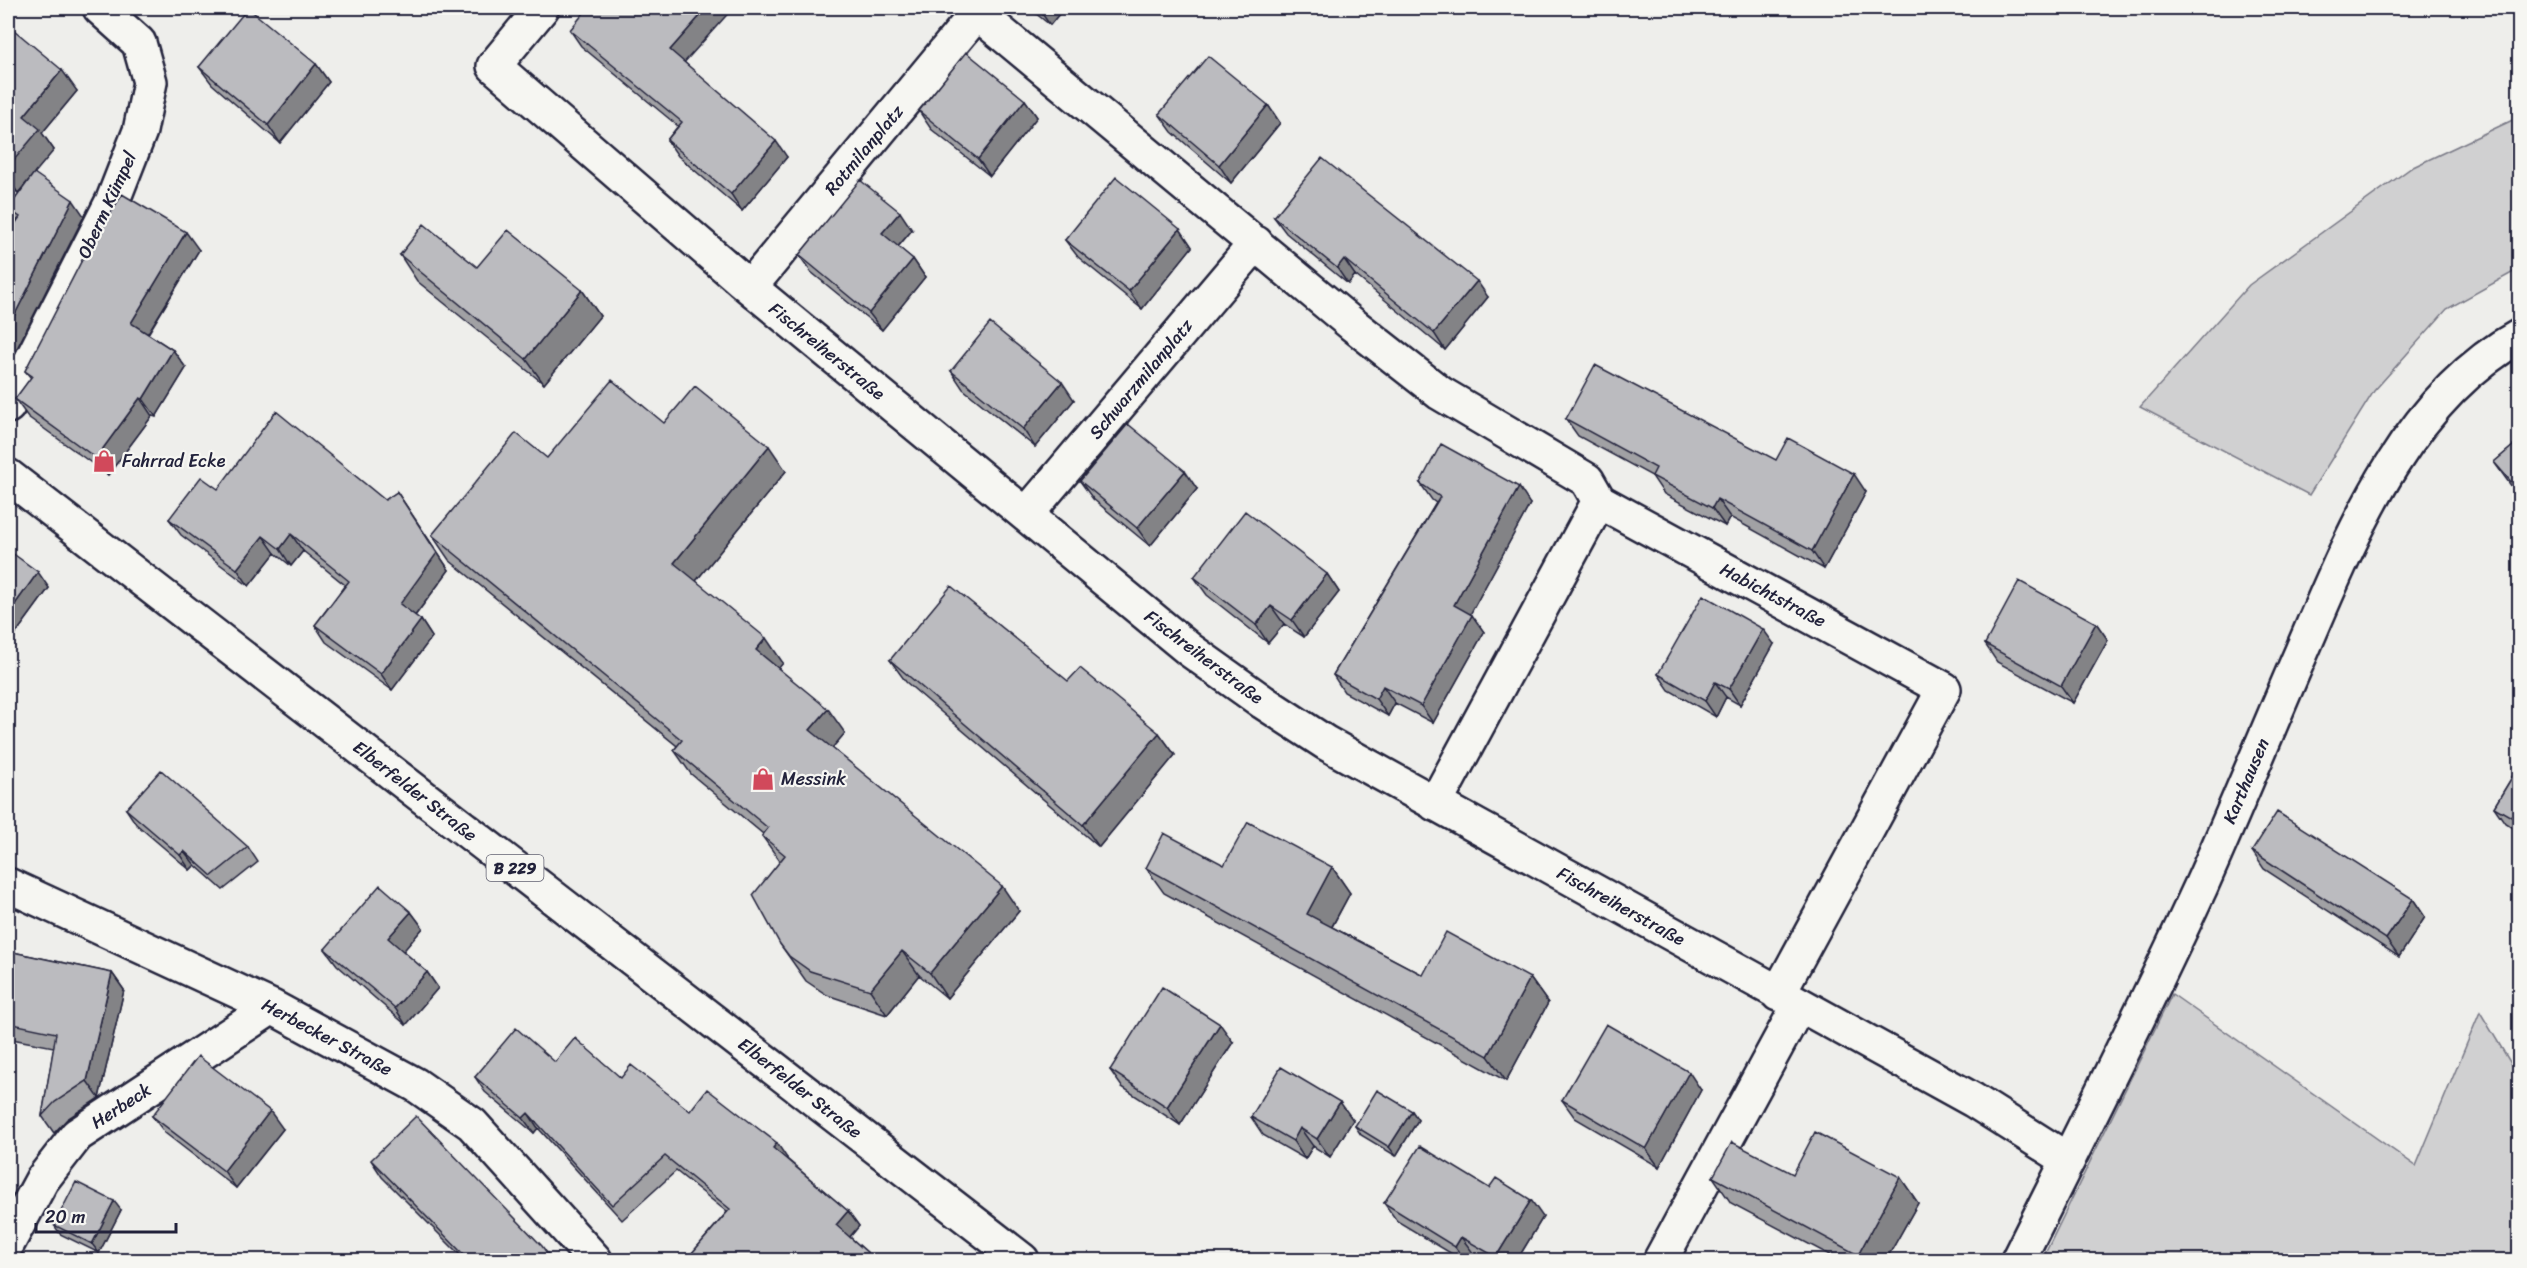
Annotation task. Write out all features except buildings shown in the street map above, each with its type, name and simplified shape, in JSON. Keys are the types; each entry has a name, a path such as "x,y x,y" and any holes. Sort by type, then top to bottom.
{"street":[{"name":"Oberm Kümpel","path":"8,406 112,200 140,131 150,82 139,43 100,8"},
{"name":"Fischreiherstraße","path":"542,8 494,66 750,287 1190,650 1326,743 1973,1100 2068,1160"},
{"name":"Rotmilanplatz","path":"750,287 974,10"},
{"path":"974,10 1440,393 1587,480 1599,501 1435,804"},
{"name":"Schwarzmilanplatz","path":"1026,514 1256,243"},
{"name":"Karthausen","path":"2018,1260 2201,886 2338,567 2369,505 2404,443 2441,400 2499,347 2520,336"},
{"name":"Elberfelder Straße","path":"8,476 1023,1260"},
{"name":"Habichtstraße","path":"1599,501 1944,689 1789,999"},
{"name":"Herbecker Straße","path":"8,885 34,899 273,1007 416,1085 472,1124 595,1260"},
{"path":"1661,1259 1789,999"},
{"name":"Herbeck","path":"8,1243 42,1180 77,1135 273,1007"}],"shaded area":[{"path":"2519,117 2519,269 2447,309 2374,391 2309,495 2140,407 2249,285 2411,168"},
{"path":"2172,994 2416,1166 2480,1012 2519,1077 2519,1260 2042,1260"}],"place":[{"name":"Fahrrad Ecke","path":"104,461"},
{"name":"Messink","path":"763,779"}]}
